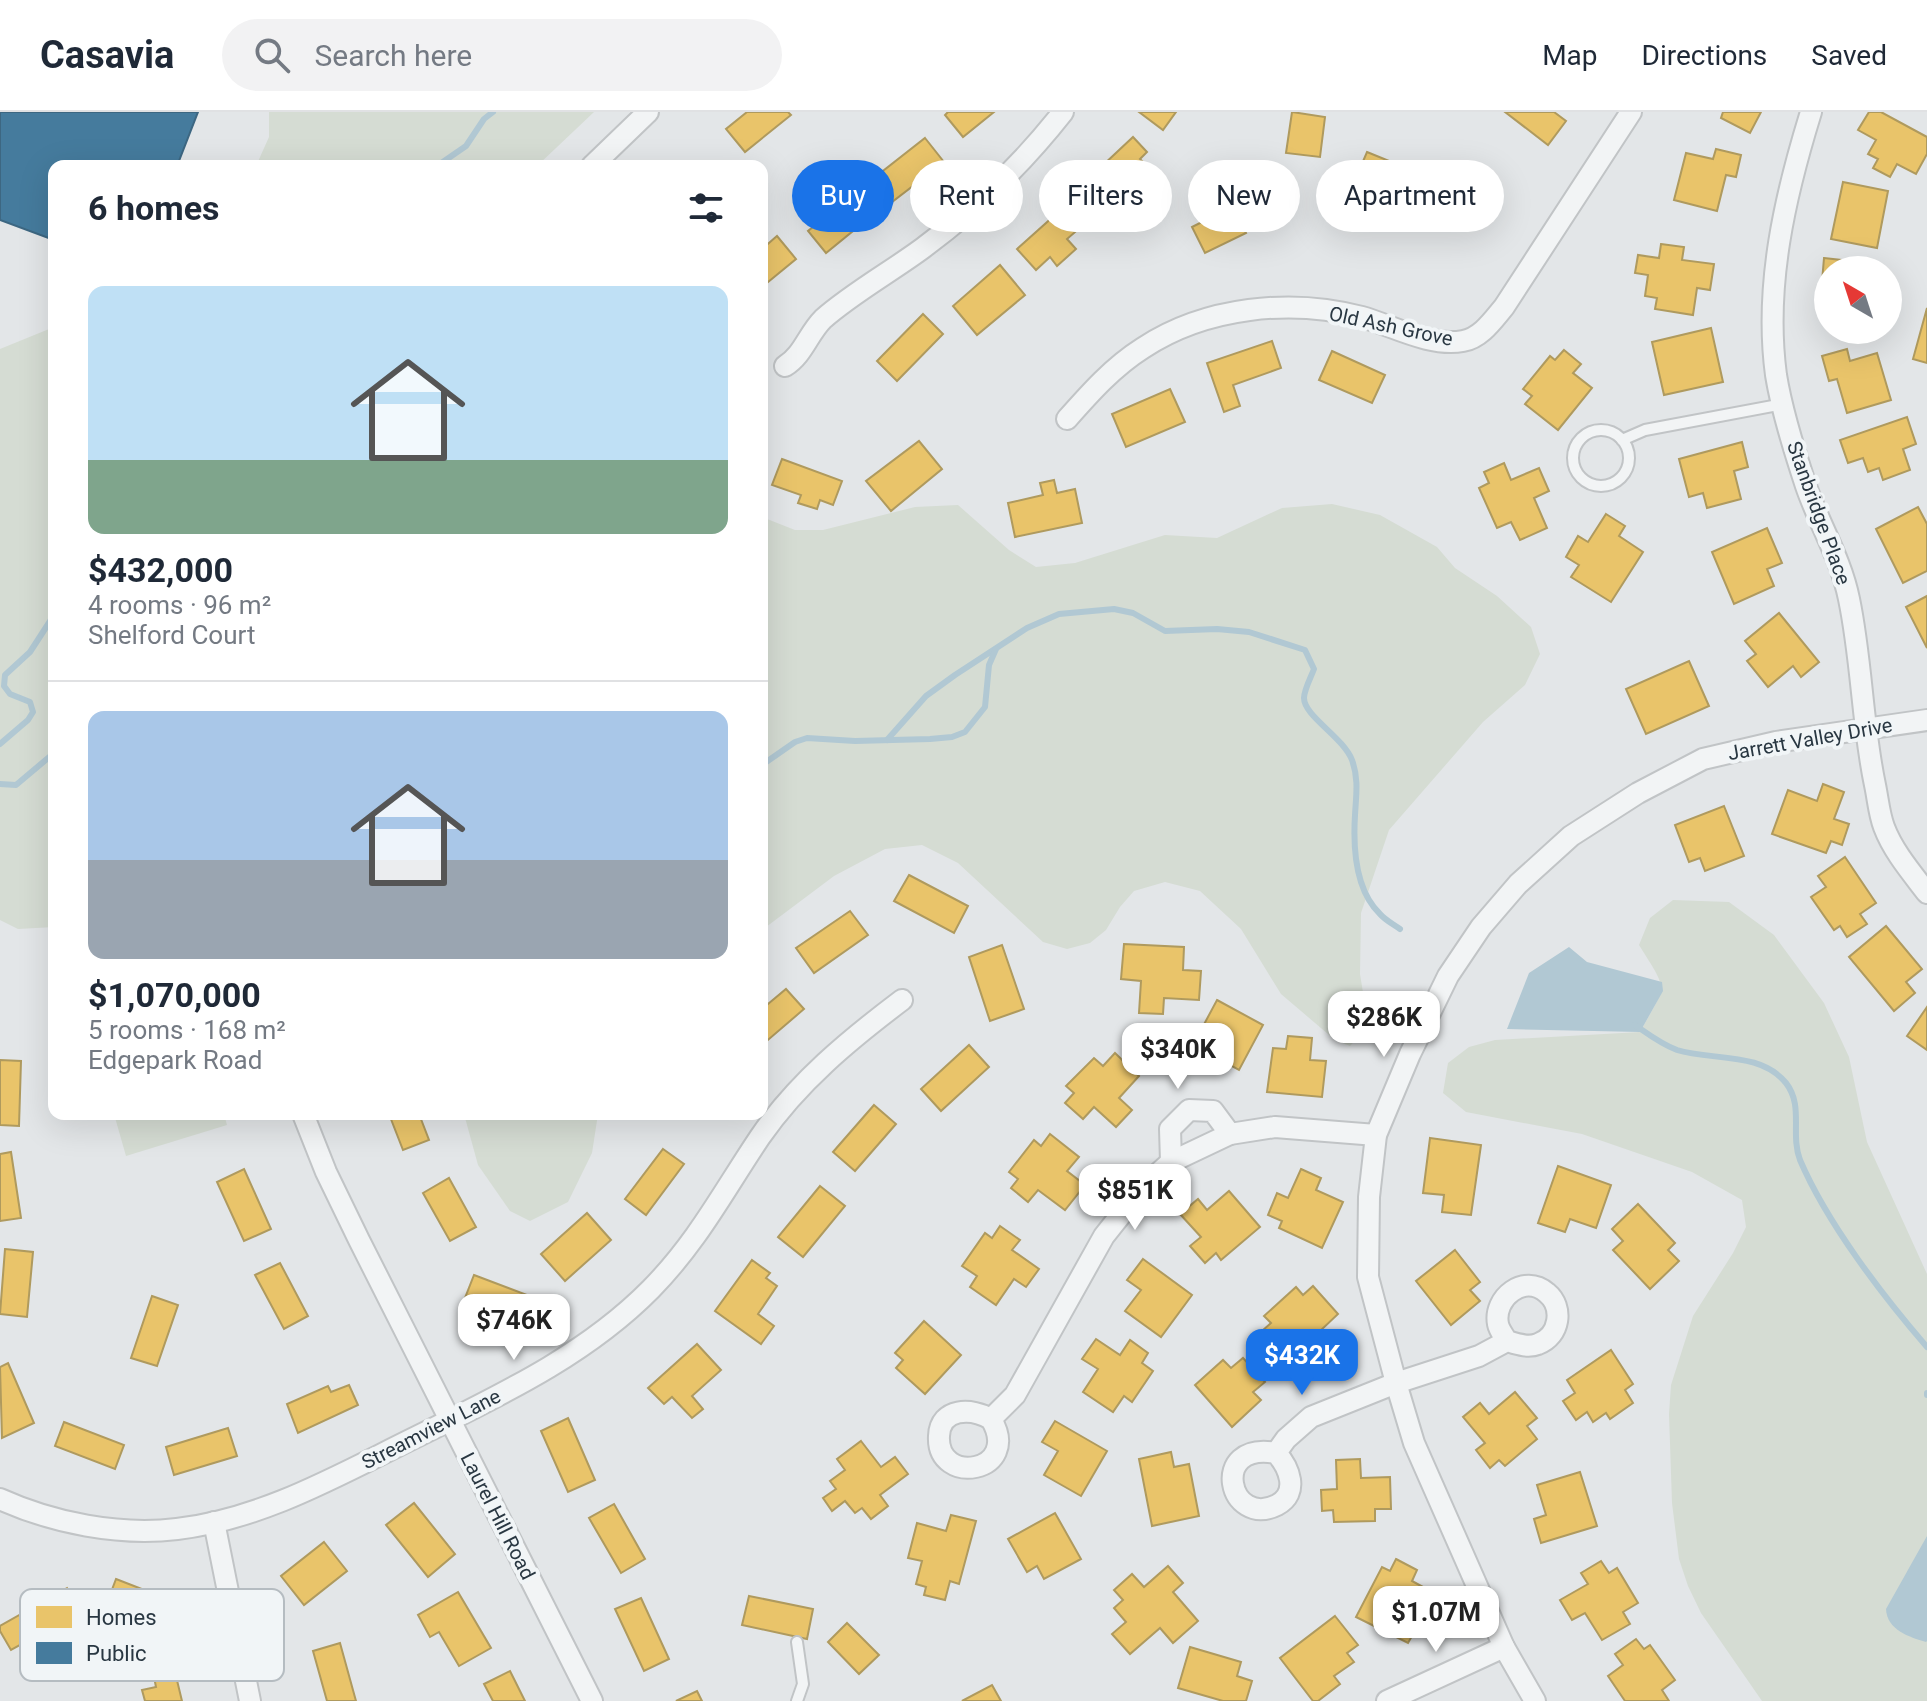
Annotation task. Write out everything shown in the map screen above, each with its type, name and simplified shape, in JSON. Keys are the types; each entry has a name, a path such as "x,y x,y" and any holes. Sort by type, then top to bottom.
{"street":[{"path":"598,160 648,112"},
{"path":"785,366 796,359 807,338 824,319 924,248 995,188 1063,112"},
{"name":"Old Ash Grove","path":"1067,419 1104,379 1142,348 1183,328 1231,313 1274,309 1331,312 1360,317 1446,342 1470,340 1504,307 1631,112"},
{"name":"Stanbridge Place","path":"1811,112 1781,222 1775,285 1776,374 1807,489 1833,550 1848,596 1866,727 1884,826 1900,856 1927,893"},
{"name":"Jarrett Valley Drive","path":"1535,1701 1504,1647 1414,1443 1396,1383 1368,1277 1369,1197 1376,1135 1410,1054 1448,976 1481,927 1509,895 1571,836 1638,793 1703,759 1776,742 1927,720"},
{"name":"Streamview Lane","path":"0,1499 50,1517 92,1526 131,1530 175,1529 214,1522 260,1510 306,1492 536,1375 583,1346 651,1289 688,1248 778,1113 807,1080 854,1036 902,1000"},
{"path":"1171,1162 1170,1129 1189,1110 1213,1111 1230,1134"},
{"name":"Laurel Hill Road","path":"306,1120 346,1213 592,1701"},
{"path":"991,1419 1015,1395 1104,1236 1143,1187 1171,1162 1230,1134 1275,1127 1376,1135"},
{"path":"1276,1453 1286,1439 1311,1417 1396,1383 1479,1356 1507,1341"},
{"path":"214,1522 227,1589"},
{"path":"1387,1701 1504,1647"},
{"path":"246,1681 250,1701"}],"lane":[{"path":"1622,440 1645,430 1783,404"},
{"path":"1598,430 1612,432 1622,440 1628,458 1627,467 1619,479 1602,486 1581,478 1573,457 1581,439 1598,430"},
{"path":"797,1642 803,1684 797,1701"}],"shaded area":[{"path":"269,112 594,112 543,160 259,160 269,137"},
{"path":"48,329 48,927 18,929 0,920 0,349"},
{"path":"1332,504 1380,515 1437,547 1455,568 1497,596 1531,627 1540,654 1525,685 1483,722 1389,830 1361,913 1360,974 1366,1011 1364,1031 1350,1046 1335,1040 1281,994 1241,929 1200,891 1165,882 1134,891 1106,930 1090,943 1067,949 1043,942 958,863 922,845 885,849 834,876 768,926 768,519 795,530 823,530 915,507 958,505 1009,550 1036,567 1075,563 1165,535 1217,538 1282,508"},
{"path":"1673,900 1729,902 1774,935 1824,1003 1849,1057 1867,1142 1927,1274 1927,1701 1762,1701 1701,1613 1688,1586 1679,1559 1672,1503 1671,1385 1693,1316 1746,1227 1742,1200 1692,1172 1582,1134 1466,1112 1443,1093 1448,1063 1469,1047 1495,1040 1640,1032 1661,988 1656,972 1639,945 1650,918"},
{"path":"116,1120 226,1120 227,1125 126,1156"},
{"path":"466,1120 597,1120 592,1153 568,1202 530,1221 510,1211 478,1165"}],"water":[{"path":"1569,947 1587,962 1662,982 1663,991 1640,1032 1507,1029 1529,973"},
{"path":"1927,1536 1926,1642 1906,1635 1895,1627 1886,1609"}],"building: Homes":[{"path":"747,112 788,112 791,115 745,152 726,129"},
{"path":"948,112 994,112 963,137 945,115"},
{"path":"1139,112 1176,112 1163,130"},
{"path":"1292,112 1325,117 1320,157 1286,153"},
{"path":"1505,112 1554,112 1566,121 1548,145"},
{"path":"1723,112 1761,112 1750,133 1721,118"},
{"path":"1869,112 1881,112 1927,137 1927,154 1916,174 1897,164 1890,177 1873,168 1878,159 1868,154 1876,140 1858,130"},
{"path":"1133,137 1147,152 1141,160 1108,160"},
{"path":"925,138 942,160 910,160 910,188 894,200 894,162"},
{"path":"1716,149 1741,155 1736,177 1726,175 1717,211 1674,200 1686,153 1713,159"},
{"path":"1367,152 1387,160 1364,160"},
{"path":"1843,182 1888,191 1877,248 1831,239"},
{"path":"1039,229 1039,232 1075,232 1067,239 1076,249 1057,266 1050,257 1036,270 1017,249"},
{"path":"809,232 852,232 826,253"},
{"path":"1194,232 1246,232 1246,233 1205,253"},
{"path":"777,236 796,259 768,282 768,244"},
{"path":"1661,244 1684,247 1682,260 1714,264 1710,290 1697,288 1693,315 1655,309 1657,298 1645,296 1648,275 1635,273 1638,255 1659,258"},
{"path":"1000,265 1025,295 977,335 953,306"},
{"path":"1927,308 1927,363 1913,359"},
{"path":"923,314 943,334 897,381 877,361"},
{"path":"1711,328 1723,382 1664,395 1652,342"},
{"path":"1272,341 1281,368 1233,385 1240,406 1224,412 1207,363"},
{"path":"1847,349 1850,361 1877,353 1891,400 1847,413 1837,379 1829,381 1822,356"},
{"path":"1564,350 1581,364 1573,373 1592,388 1558,430 1525,404 1532,396 1523,389 1550,356 1555,360"},
{"path":"1332,351 1385,375 1372,403 1319,380"},
{"path":"1170,389 1185,422 1126,447 1112,414"},
{"path":"1907,417 1916,444 1903,449 1910,470 1883,480 1879,468 1868,472 1863,458 1848,463 1840,440"},
{"path":"919,441 942,469 891,511 866,481"},
{"path":"1742,442 1748,467 1734,471 1741,499 1707,508 1703,493 1689,497 1679,459"},
{"path":"782,459 842,481 833,505 820,500 817,509 798,503 801,495 772,485"},
{"path":"1504,463 1511,480 1539,468 1549,491 1534,498 1547,528 1520,540 1511,522 1497,528 1479,488 1489,483 1484,472"},
{"path":"1054,480 1057,493 1075,489 1082,523 1015,537 1008,503 1043,495 1040,483"},
{"path":"1918,507 1927,524 1927,571 1903,583 1876,529"},
{"path":"1606,514 1625,526 1619,536 1643,552 1611,602 1571,577 1579,565 1566,557 1578,536 1588,542"},
{"path":"1767,528 1782,563 1767,569 1774,586 1734,604 1712,552"},
{"path":"1927,596 1927,648 1906,607"},
{"path":"1779,613 1819,662 1801,677 1793,666 1768,687 1747,661 1756,654 1745,641"},
{"path":"1689,661 1709,706 1646,734 1626,689"},
{"path":"1823,784 1844,792 1834,819 1849,824 1842,845 1831,841 1826,853 1772,834 1788,790 1817,801"},
{"path":"1724,806 1744,856 1705,871 1700,858 1689,862 1675,825"},
{"path":"1845,857 1876,903 1860,914 1867,924 1847,937 1840,926 1834,930 1811,897 1826,887 1818,876"},
{"path":"909,875 968,906 954,933 894,901"},
{"path":"850,911 868,935 814,973 796,948"},
{"path":"1886,926 1922,969 1906,982 1915,993 1894,1011 1849,957"},
{"path":"1124,944 1184,947 1183,970 1201,971 1199,1000 1164,998 1163,1014 1139,1013 1141,981 1121,979"},
{"path":"1002,945 1024,1009 990,1021 969,957"},
{"path":"786,989 804,1009 768,1040 768,1004"},
{"path":"1217,1000 1263,1025 1239,1070 1193,1045"},
{"path":"1927,1007 1927,1050 1907,1036"},
{"path":"1288,1036 1312,1038 1310,1060 1326,1061 1322,1097 1267,1092 1273,1048 1286,1049"},
{"path":"969,1045 989,1067 941,1111 921,1089"},
{"path":"1115,1053 1139,1076 1119,1098 1132,1110 1116,1127 1094,1107 1083,1119 1065,1103 1074,1093 1066,1086 1094,1058 1103,1066"},
{"path":"0,1060 21,1061 19,1126 0,1125"},
{"path":"874,1105 896,1124 855,1171 833,1152"},
{"path":"391,1120 421,1120 429,1140 403,1150"},
{"path":"1050,1134 1079,1157 1067,1171 1085,1185 1065,1210 1038,1190 1028,1202 1011,1188 1018,1179 1009,1172 1034,1140 1041,1146"},
{"path":"1430,1138 1481,1145 1471,1215 1442,1212 1444,1195 1423,1193"},
{"path":"663,1149 684,1164 646,1215 625,1199"},
{"path":"11,1152 21,1218 0,1221 0,1154"},
{"path":"1558,1166 1611,1185 1596,1228 1570,1219 1565,1232 1538,1223"},
{"path":"244,1169 271,1229 244,1241 217,1182"},
{"path":"1301,1169 1321,1178 1316,1190 1343,1202 1322,1248 1279,1228 1282,1221 1268,1215 1277,1193 1288,1198"},
{"path":"449,1178 476,1227 450,1241 423,1193"},
{"path":"820,1186 845,1206 803,1257 778,1237"},
{"path":"1229,1191 1260,1227 1221,1260 1216,1253 1205,1263 1190,1246 1201,1237 1180,1214 1198,1199 1207,1210"},
{"path":"1638,1204 1675,1243 1668,1250 1679,1261 1650,1289 1613,1250 1623,1241 1612,1229"},
{"path":"587,1213 611,1240 565,1281 541,1254"},
{"path":"1000,1226 1020,1240 1012,1250 1039,1269 1026,1287 1014,1279 996,1305 970,1287 977,1276 962,1266 985,1233 992,1238"},
{"path":"5,1249 33,1252 27,1317 0,1314"},
{"path":"1455,1250 1480,1282 1470,1290 1480,1301 1451,1325 1416,1281"},
{"path":"1143,1259 1192,1295 1161,1337 1125,1311 1141,1290 1127,1280"},
{"path":"752,1260 770,1273 766,1278 777,1286 758,1314 774,1326 761,1344 715,1311"},
{"path":"280,1263 308,1316 284,1329 255,1275"},
{"path":"474,1275 535,1298 526,1321 465,1298"},
{"path":"1313,1286 1338,1314 1320,1331 1331,1344 1311,1362 1290,1339 1279,1349 1263,1330 1271,1323 1264,1316 1296,1287 1303,1295"},
{"path":"152,1296 178,1305 157,1366 131,1358"},
{"path":"924,1321 961,1355 925,1394 896,1368 903,1360 895,1353"},
{"path":"1096,1339 1120,1355 1130,1340 1148,1353 1142,1363 1153,1371 1132,1402 1124,1396 1113,1412 1083,1392 1098,1369 1082,1359"},
{"path":"697,1344 721,1370 692,1396 703,1409 692,1418 672,1397 664,1404 648,1388"},
{"path":"1611,1350 1633,1384 1625,1390 1633,1403 1610,1419 1606,1413 1593,1422 1587,1412 1576,1420 1563,1401 1575,1393 1567,1380"},
{"path":"1243,1358 1265,1382 1253,1392 1261,1400 1232,1427 1195,1385 1223,1360 1231,1368"},
{"path":"8,1363 34,1423 2,1438 0,1367"},
{"path":"349,1385 358,1405 298,1433 287,1404 328,1386 331,1392"},
{"path":"1515,1392 1537,1418 1527,1426 1537,1439 1505,1466 1499,1460 1490,1468 1476,1450 1485,1443 1463,1417 1480,1403 1489,1414"},
{"path":"568,1418 595,1480 568,1492 541,1431"},
{"path":"1055,1421 1107,1451 1081,1496 1044,1475 1058,1451 1042,1442"},
{"path":"64,1422 124,1445 115,1469 55,1446"},
{"path":"228,1428 237,1456 174,1475 166,1447"},
{"path":"861,1441 881,1467 895,1457 908,1474 880,1495 888,1506 871,1519 862,1508 855,1513 845,1501 832,1511 823,1498 836,1489 830,1481 845,1470 837,1459"},
{"path":"1171,1452 1174,1467 1189,1464 1199,1516 1152,1526 1139,1459"},
{"path":"1360,1459 1361,1478 1390,1477 1391,1509 1375,1509 1375,1521 1334,1522 1333,1510 1322,1511 1321,1490 1337,1489 1336,1460"},
{"path":"1580,1472 1597,1526 1541,1543 1534,1519 1546,1515 1537,1485"},
{"path":"414,1503 455,1554 428,1577 386,1525"},
{"path":"614,1504 645,1559 621,1573 589,1518"},
{"path":"1055,1513 1081,1559 1044,1579 1037,1566 1027,1572 1008,1539"},
{"path":"951,1515 976,1521 959,1584 950,1581 945,1600 924,1595 926,1587 916,1584 922,1561 908,1558 917,1523 946,1531"},
{"path":"324,1542 347,1571 304,1605 281,1576"},
{"path":"1396,1559 1417,1570 1412,1581 1423,1587 1408,1616 1420,1622 1408,1643 1356,1617 1382,1567 1390,1571"},
{"path":"1601,1561 1609,1573 1617,1568 1638,1603 1623,1612 1630,1624 1602,1640 1585,1613 1572,1620 1560,1600 1588,1584 1581,1573"},
{"path":"1168,1566 1183,1583 1173,1592 1198,1621 1173,1643 1160,1628 1130,1654 1112,1634 1126,1622 1114,1608 1123,1600 1114,1590 1132,1574 1144,1587"},
{"path":"116,1579 142,1589 112,1589"},
{"path":"458,1592 491,1648 459,1666 439,1632 430,1637 418,1615"},
{"path":"749,1596 813,1609 807,1639 742,1625"},
{"path":"641,1598 669,1659 644,1671 615,1609"},
{"path":"20,1615 20,1645 11,1650 0,1626"},
{"path":"1335,1616 1358,1645 1347,1653 1354,1662 1334,1676 1340,1684 1318,1701 1313,1701 1280,1658"},
{"path":"847,1623 879,1655 859,1674 828,1642"},
{"path":"1636,1639 1644,1649 1650,1645 1675,1680 1662,1690 1669,1701 1625,1701 1608,1676 1623,1665 1615,1654"},
{"path":"340,1643 356,1701 327,1701 313,1651"},
{"path":"1190,1647 1241,1662 1237,1676 1252,1681 1246,1701 1223,1701 1178,1688"},
{"path":"510,1671 525,1701 493,1701 484,1684"},
{"path":"155,1681 177,1681 182,1701 145,1701 142,1690 156,1687"},
{"path":"992,1685 1001,1701 962,1701"},
{"path":"697,1691 702,1701 676,1701"}],"building: Public":[{"path":"0,112 198,112 179,160 48,160 48,238 0,220"}],"waterway":[{"path":"446,160 466,146 484,119 493,112"},
{"path":"887,740 926,696 1027,628 1059,614 1114,609 1133,613 1165,631 1217,629 1249,632 1305,650 1314,669 1304,695 1306,705 1341,743 1354,767 1357,868 1365,893 1384,918 1400,929"},
{"path":"0,744 33,712 30,702 10,694 4,686 5,675 30,652 48,624"},
{"path":"768,761 795,742 807,738 855,741 930,739 965,732 985,707 989,665 996,649"},
{"path":"0,784 16,785 48,758"},
{"path":"1635,1025 1677,1050 1749,1061 1775,1073 1786,1083 1796,1111 1797,1150 1811,1184 1857,1258 1927,1347"}]}
